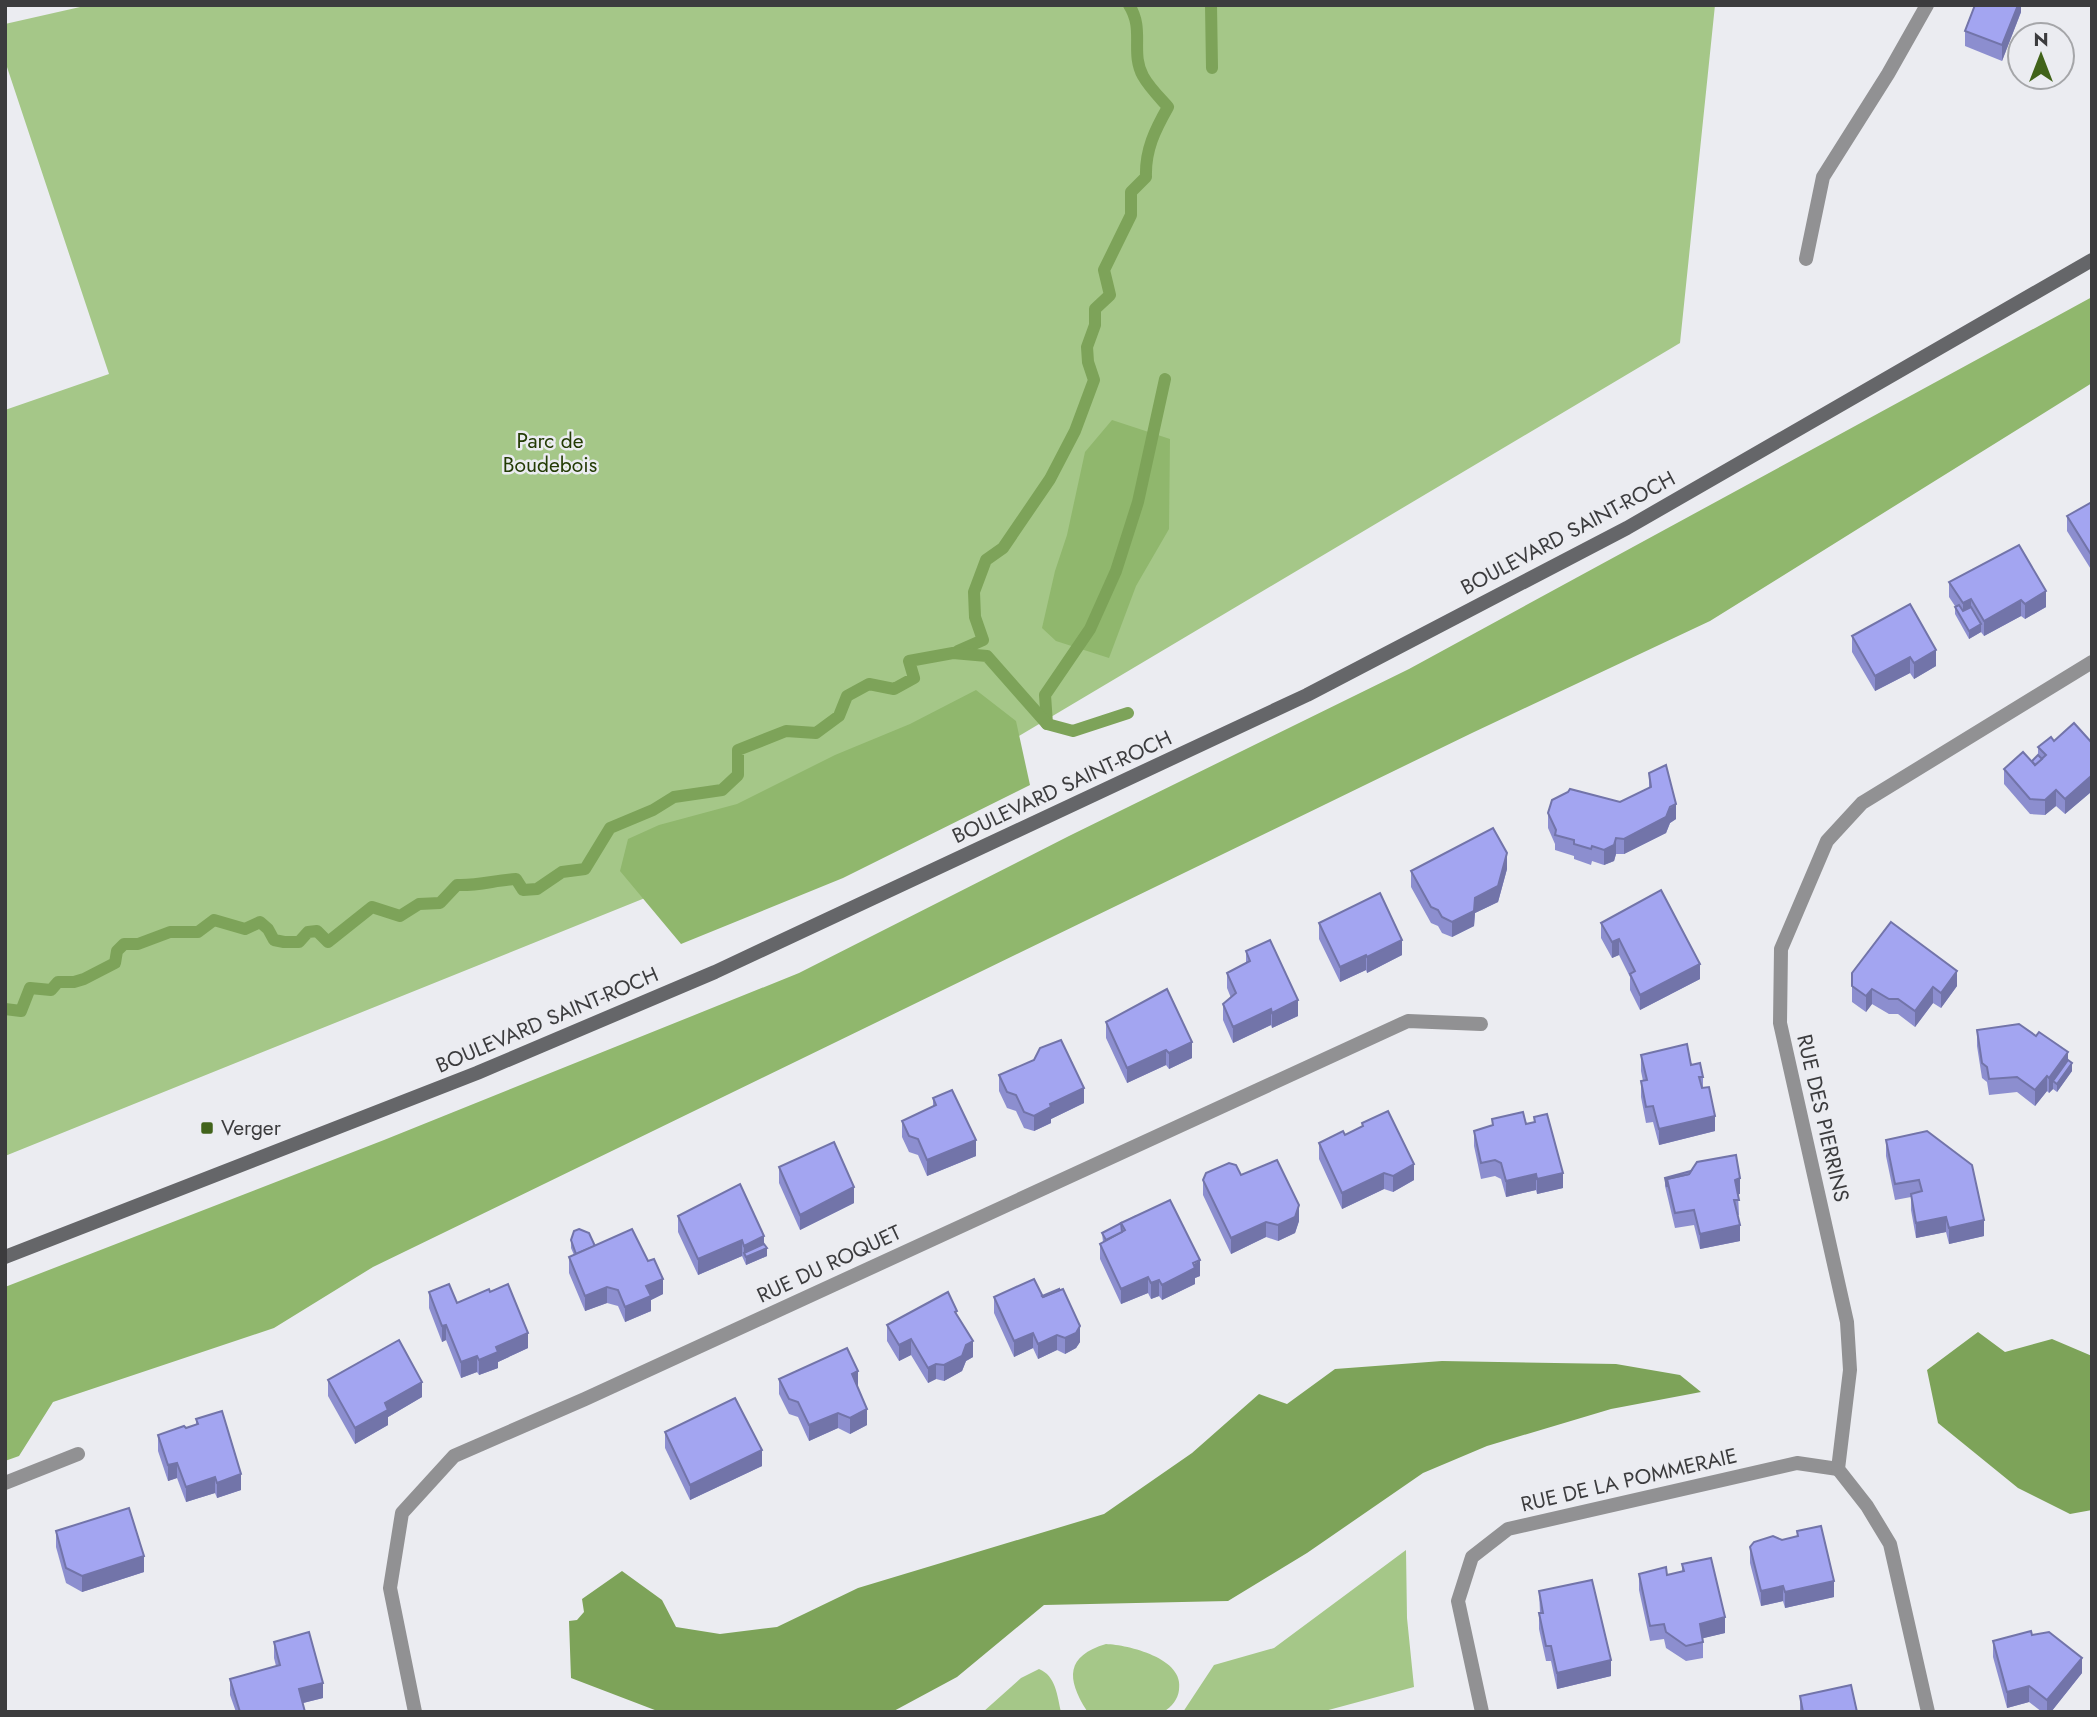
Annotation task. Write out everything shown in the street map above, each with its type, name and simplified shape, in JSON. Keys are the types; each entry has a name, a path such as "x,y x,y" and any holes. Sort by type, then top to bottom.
{"main road":[{"name":"BOULEVARD SAINT-ROCH","path":"5,1257 477,1073 715,972 1307,695 1627,528 2092,260"}],"street":[{"path":"1805,259 1822,177 1888,74 1927,5"},
{"name":"RUE DES PIERRINS","path":"1838,1469 1850,1370 1847,1322 1780,1023 1781,949 1827,841 1862,803 2092,662"},
{"name":"RUE DU ROQUET","path":"415,1712 390,1588 402,1513 454,1456 598,1394 1408,1021 1481,1024"},
{"path":"5,1483 78,1454"},
{"name":"RUE DE LA POMMERAIE","path":"1482,1712 1458,1601 1472,1557 1508,1529 1797,1462 1838,1469"},
{"path":"1838,1469 1867,1506 1890,1544 1928,1712"}],"green space":[{"name":"Parc de Boudebois","path":"89,5 1715,5 1680,343 960,771 5,1156 5,410 109,374 5,61 5,24"},
{"path":"1406,1550 1407,1618 1414,1687 1321,1712 1183,1712 1214,1665 1274,1648"},
{"path":"1106,1644 1153,1655 1173,1669 1179,1690 1172,1705 1163,1712 1087,1711 1075,1688 1074,1670 1083,1655"},
{"path":"1039,1669 1052,1681 1061,1712 983,1712 1021,1678"}],"shaded area":[{"path":"2092,297 2092,383 1710,621 1472,733 373,1267 274,1328 53,1402 19,1456 5,1461 5,1287 384,1140 799,973 1069,836 1409,669"},
{"path":"1112,420 1170,439 1169,529 1136,586 1109,658 1056,641 1042,628 1055,571 1067,535 1085,452"},
{"path":"976,690 1016,721 1030,785 843,878 681,944 620,871 628,839 659,825 737,804 835,755 910,724"},
{"path":"1978,1332 2005,1352 2052,1339 2092,1356 2092,1510 2070,1514 2018,1488 1938,1423 1927,1370"},
{"path":"1442,1361 1616,1364 1680,1375 1701,1392 1611,1409 1487,1446 1423,1473 1307,1553 1228,1601 1044,1605 957,1677 892,1712 660,1712 571,1678 569,1621 577,1620 584,1612 582,1599 622,1571 662,1600 676,1627 720,1634 777,1627 858,1588 1104,1514 1192,1453 1259,1394 1287,1404 1335,1369"}],"building":[{"path":"1975,5 2018,5 2012,21 2006,21 2006,35 2002,45 1965,31"},
{"path":"2092,502 2092,556 2067,516"},
{"path":"2019,545 2046,591 2025,604 2021,600 1984,621 1971,599 1963,603 1949,582"},
{"path":"1910,604 1936,650 1914,663 1910,657 1875,676 1852,636"},
{"path":"1959,605 1963,611 1971,607 1981,624 1969,631 1955,607"},
{"path":"2074,723 2092,743 2092,777 2065,799 2056,790 2045,800 2030,799 2004,769 2023,752 2035,765 2046,755 2038,747 2051,737 2054,741"},
{"path":"2038,755 2042,759 2035,765 2032,761"},
{"path":"1666,765 1676,804 1670,807 1666,817 1624,839 1616,838 1614,845 1604,850 1574,844 1574,840 1555,835 1556,830 1548,813 1552,800 1570,789 1620,802 1651,787 1649,773"},
{"path":"1493,828 1507,853 1498,886 1475,898 1474,911 1452,922 1442,917 1438,910 1431,907 1411,871"},
{"path":"1661,890 1700,964 1640,995 1630,974 1635,971 1619,939 1612,942 1601,923"},
{"path":"1380,893 1402,940 1340,967 1319,923"},
{"path":"1891,922 1957,971 1941,993 1933,987 1915,1011 1898,999 1889,999 1872,989 1866,996 1852,986 1852,973"},
{"path":"1270,940 1298,1000 1233,1027 1223,1004 1236,993 1227,973 1250,961 1246,951"},
{"path":"1167,989 1192,1042 1169,1053 1166,1050 1127,1068 1106,1022"},
{"path":"2019,1024 2036,1036 2039,1032 2068,1052 2049,1078 2047,1076 2035,1090 2017,1077 1989,1079 1987,1067 1982,1063 1977,1030"},
{"path":"1061,1040 1084,1088 1050,1104 1051,1107 1034,1116 1024,1112 1016,1095 1007,1092 999,1075 1034,1060 1040,1048"},
{"path":"1687,1044 1691,1065 1700,1063 1703,1077 1699,1077 1702,1088 1709,1087 1715,1116 1659,1129 1653,1106 1646,1107 1641,1081 1647,1080 1641,1055"},
{"path":"2068,1060 2072,1063 2057,1084 2053,1081"},
{"path":"952,1090 976,1140 927,1160 918,1139 909,1136 902,1121 936,1105 933,1098"},
{"path":"1388,1111 1414,1164 1393,1176 1384,1173 1342,1193 1319,1143 1343,1131 1345,1135 1363,1126 1362,1123"},
{"path":"1523,1112 1526,1124 1535,1122 1534,1117 1547,1114 1563,1173 1537,1179 1536,1174 1506,1181 1501,1163 1495,1160 1481,1163 1474,1131 1493,1125 1492,1119"},
{"path":"1927,1131 1972,1165 1984,1220 1949,1228 1946,1217 1916,1223 1911,1194 1922,1191 1919,1180 1895,1184 1886,1140"},
{"path":"834,1142 854,1187 800,1215 779,1167"},
{"path":"1736,1155 1740,1178 1735,1180 1739,1200 1734,1200 1740,1225 1700,1234 1694,1210 1675,1213 1667,1179 1689,1174 1697,1162"},
{"path":"1277,1160 1299,1205 1295,1217 1278,1225 1266,1222 1231,1238 1203,1180 1206,1173 1229,1163 1236,1165 1241,1175"},
{"path":"1691,1171 1689,1174 1667,1179 1667,1187 1665,1178"},
{"path":"740,1184 764,1236 744,1246 742,1240 698,1259 678,1216"},
{"path":"1170,1200 1200,1260 1193,1263 1195,1268 1162,1285 1159,1280 1151,1283 1148,1277 1121,1289 1100,1244 1125,1230 1121,1223"},
{"path":"1121,1223 1122,1232 1106,1240 1102,1233"},
{"path":"579,1229 589,1233 595,1246 576,1254 571,1240 574,1231"},
{"path":"632,1229 648,1261 654,1259 663,1279 646,1286 651,1296 625,1307 618,1290 607,1287 585,1296 569,1257"},
{"path":"764,1244 767,1248 746,1257 744,1253"},
{"path":"1034,1279 1043,1297 1063,1289 1080,1326 1076,1333 1065,1338 1057,1335 1038,1344 1033,1333 1014,1341 994,1297"},
{"path":"449,1284 457,1303 508,1284 528,1333 496,1347 498,1352 479,1360 477,1356 461,1362 446,1325 442,1326 429,1292"},
{"path":"948,1292 957,1311 955,1312 973,1341 966,1345 962,1356 944,1365 936,1364 928,1368 911,1339 899,1345 887,1325"},
{"path":"399,1340 422,1382 385,1403 388,1410 355,1428 328,1380"},
{"path":"847,1348 858,1371 852,1374 867,1409 850,1418 838,1413 809,1425 798,1402 789,1399 779,1379"},
{"path":"735,1398 762,1450 690,1485 665,1432"},
{"path":"222,1411 241,1474 217,1483 215,1477 186,1487 177,1463 168,1465 158,1435 198,1424 196,1419"},
{"path":"129,1508 144,1556 82,1576 66,1568 56,1531"},
{"path":"1821,1526 1834,1581 1785,1592 1783,1586 1761,1591 1750,1547 1754,1542 1773,1536 1782,1540 1798,1536 1797,1531"},
{"path":"1711,1558 1725,1617 1700,1624 1703,1642 1686,1646 1666,1632 1664,1624 1650,1626 1639,1574 1666,1567 1667,1575 1684,1571 1682,1564"},
{"path":"1592,1580 1611,1660 1557,1673 1551,1646 1546,1646 1539,1613 1543,1613 1539,1591"},
{"path":"2031,1631 2032,1635 2049,1632 2082,1658 2047,1700 2029,1686 2007,1692 1993,1641"},
{"path":"309,1632 323,1683 299,1689 305,1712 240,1712 230,1679 280,1665 274,1642"},
{"path":"1851,1685 1857,1712 1803,1712 1800,1696"}],"waterway":[{"path":"958,651 983,640 975,617 974,592 986,560 1003,548 1050,479 1075,431 1094,380 1088,362 1087,347 1095,325 1095,309 1110,295 1104,270 1131,215 1131,192 1146,177 1152,140 1168,107 1148,84 1139,67 1136,23 1129,5"},
{"path":"1211,5 1212,68"},
{"path":"1047,724 1045,695 1090,629 1116,571 1138,502 1165,379"},
{"path":"5,1009 21,1011 30,988 51,990 58,982 84,979 115,963 117,951 124,944 138,944 170,932 198,932 214,920 245,929 260,922 274,940 284,942 299,942 308,932 317,931 328,942 372,907 400,916 419,904 440,903 457,885 516,879 523,890 537,889 562,872 585,869 610,828 653,810 674,797 722,790 738,775 738,750 786,731 816,733 839,716 847,696 869,684 894,689 914,678 909,661 953,653 987,656 1047,724 1073,731 1128,713"}],"place":[{"name":"Verger","path":"207,1128"}]}
